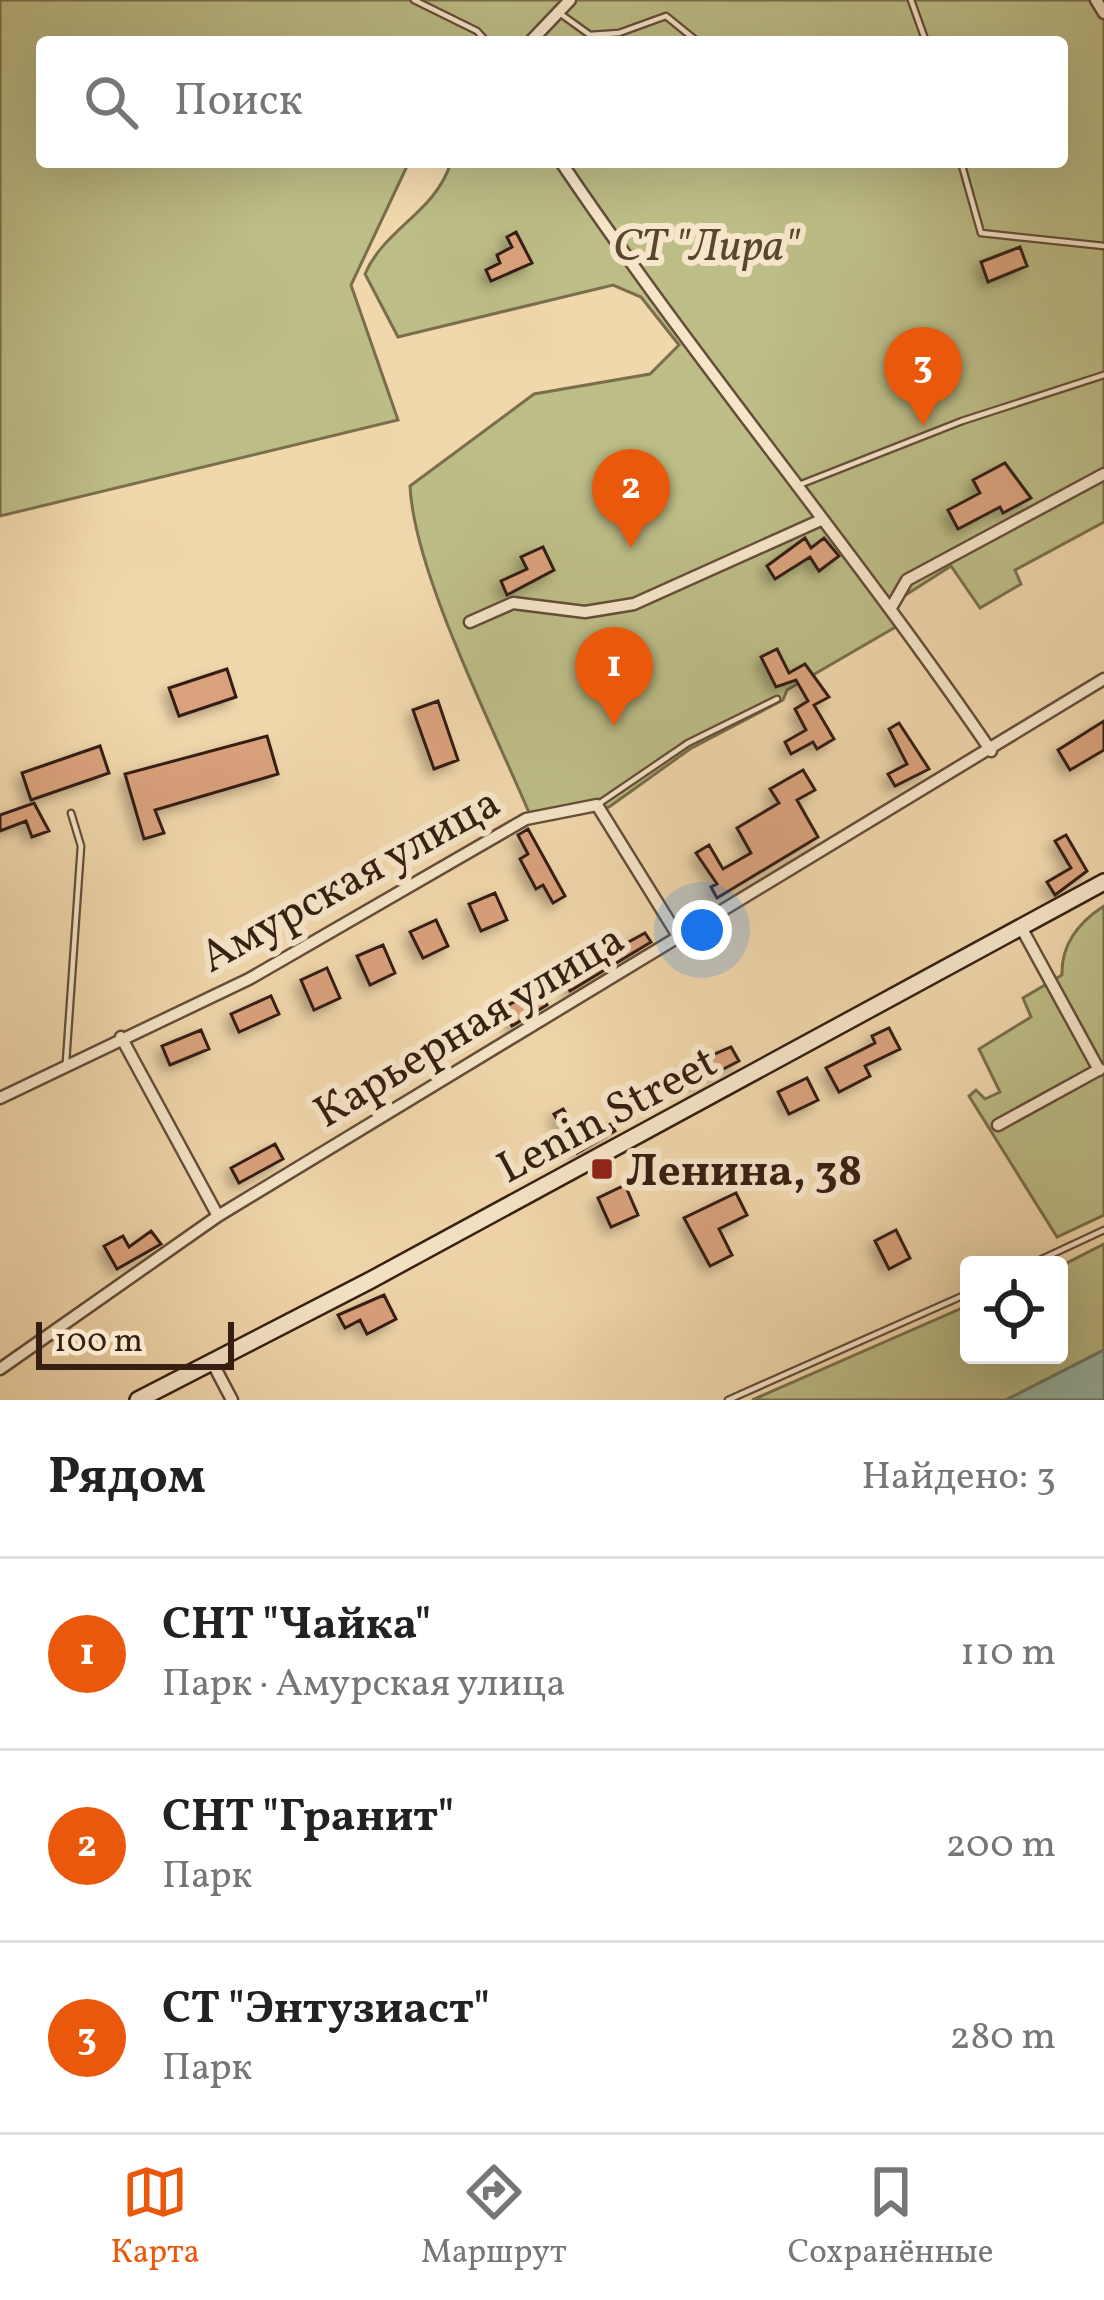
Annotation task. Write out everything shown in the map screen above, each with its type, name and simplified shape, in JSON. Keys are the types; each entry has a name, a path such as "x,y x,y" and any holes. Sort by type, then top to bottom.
{"street":[{"path":"1096,0 1104,13"},
{"path":"536,36 565,4"},
{"path":"565,168 675,328 892,606 991,751"},
{"path":"892,606 907,580 1104,474"},
{"path":"470,622 513,603 585,612 634,604 821,520"},
{"name":"Карьерная улица","path":"0,1370 218,1216 1104,679"},
{"path":"597,806 680,939"},
{"name":"Амурская улица","path":"0,1098 66,1062 249,979 526,819 597,806"},
{"name":"Lenin Street","path":"138,1400 1104,882"},
{"path":"998,1124 1101,1069 1022,929"},
{"path":"121,1037 218,1216"},
{"path":"212,1362 232,1400"}],"lane":[{"path":"414,0 482,36"},
{"path":"911,0 924,36"},
{"path":"565,4 590,35 620,33 666,16 691,36"},
{"path":"963,168 981,233 1104,246"},
{"path":"796,486 962,421 1104,375"},
{"path":"597,806 688,743 777,699"},
{"path":"66,1062 81,846 70,813"},
{"path":"1048,1256 1104,1230"},
{"path":"728,1400 960,1297"}],"green space":[{"name":"СТ \"Лира\"","path":"0,0 1104,0 1104,522 1015,570 1021,584 980,608 951,566 887,607 899,625 787,690 783,700 690,749 609,807 533,822 441,608 415,522 410,486 534,394 650,374 679,345 641,297 613,285 398,337 365,274 374,258 434,194 449,168 1068,168 1068,36 36,36 36,168 406,168 351,285 398,420 0,516"},
{"path":"1104,906 1104,1215 1057,1237 969,1096 976,1090 985,1099 1000,1092 979,1049 1031,1017 1023,998 1062,975 1073,934"},
{"path":"1104,1244 1104,1350 1006,1400 752,1400 960,1309 960,1364 1068,1364 1068,1262"}],"shaded area":[{"path":"1104,1350 1104,1400 1006,1400"}],"building":[{"path":"516,232 532,263 491,281 486,270 500,263 497,255 512,247 507,237"},
{"path":"1020,247 1027,266 988,282 981,262"},
{"path":"1005,463 1031,498 1003,513 1000,507 958,529 948,510 980,493 973,480"},
{"path":"805,538 811,548 824,538 839,556 819,571 810,557 775,579 767,566"},
{"path":"543,547 554,570 507,595 501,581 527,569 521,557"},
{"path":"777,649 789,673 805,664 829,697 814,705 834,739 817,749 813,742 791,754 785,742 806,730 795,709 808,701 796,680 776,687 761,657"},
{"path":"227,669 236,697 179,716 169,688"},
{"path":"438,701 458,760 434,769 413,710"},
{"path":"1104,721 1104,750 1070,770 1058,750"},
{"path":"899,723 929,769 895,786 888,774 907,764 889,729"},
{"path":"267,736 278,774 155,810 164,833 144,839 125,774"},
{"path":"100,746 109,773 31,800 22,773"},
{"path":"803,770 815,790 797,800 818,837 717,898 711,887 717,884 696,853 709,845 723,869 751,853 737,828 779,803 770,789"},
{"path":"34,803 49,831 32,837 26,821 0,831 0,815"},
{"path":"528,829 565,896 553,903 543,885 536,889 520,859 528,854 518,835"},
{"path":"1066,835 1087,871 1055,895 1047,882 1071,868 1055,841"},
{"path":"495,893 507,920 481,931 469,904"},
{"path":"436,920 448,946 423,958 410,932"},
{"path":"645,933 651,942 570,991 563,978"},
{"path":"383,945 395,973 370,985 357,956"},
{"path":"327,968 340,998 314,1010 301,980"},
{"path":"538,989 547,1005 512,1026 503,1008"},
{"path":"271,996 279,1014 239,1032 231,1014"},
{"path":"889,1028 900,1049 865,1066 870,1076 839,1092 826,1068 875,1043 872,1036"},
{"path":"201,1030 209,1049 170,1065 162,1046"},
{"path":"731,1047 739,1061 692,1085 683,1068"},
{"path":"807,1078 818,1100 789,1114 778,1092"},
{"path":"563,1109 582,1138 611,1124 615,1131 577,1153 554,1114"},
{"path":"275,1144 283,1159 239,1183 231,1168"},
{"path":"625,1185 638,1215 611,1227 598,1198"},
{"path":"736,1193 747,1215 719,1229 732,1255 710,1266 684,1218"},
{"path":"896,1230 910,1258 889,1269 875,1241"},
{"path":"151,1231 161,1244 117,1269 104,1246 123,1236 129,1247"},
{"path":"384,1295 396,1319 367,1334 360,1320 345,1328 338,1315"}],"place":[{"name":"СТ \"Энтузиаст\"","path":"923,426"},
{"name":"СНТ \"Гранит\"","path":"631,548"},
{"name":"СНТ \"Чайка\"","path":"614,726"},
{"name":"Ленина, 38","path":"602,1169"}]}
